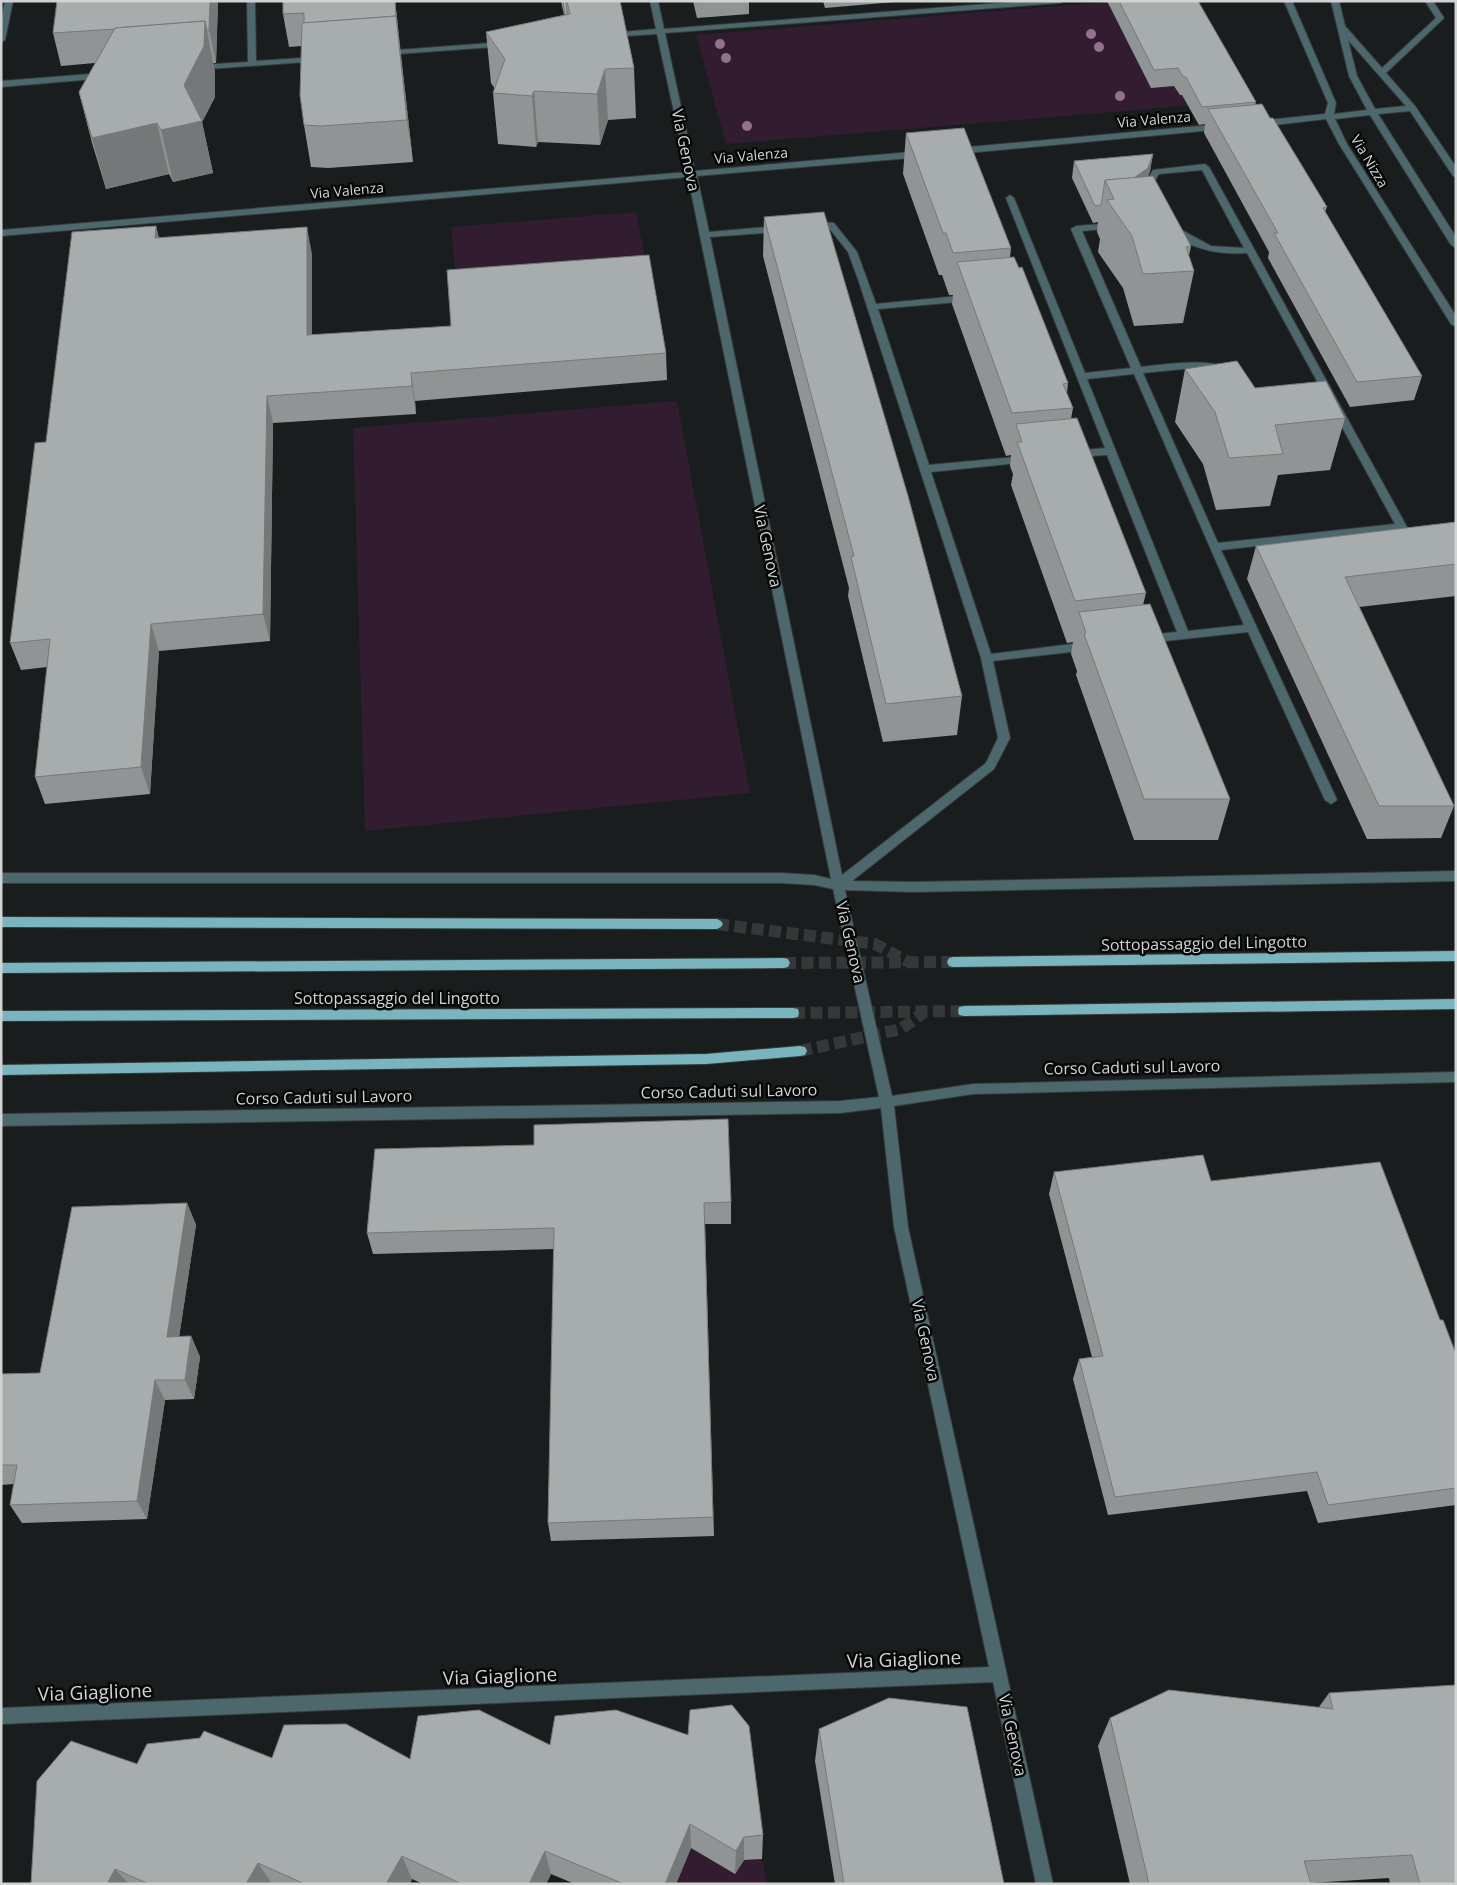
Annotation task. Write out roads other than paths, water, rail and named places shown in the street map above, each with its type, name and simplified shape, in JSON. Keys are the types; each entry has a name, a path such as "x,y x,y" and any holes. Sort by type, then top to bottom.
{"main road":[{"path":"1,922 718,924"},
{"name":"Sottopassaggio del Lingotto","path":"953,962 1456,956"},
{"name":"Sottopassaggio del Lingotto","path":"1,968 784,963"},
{"path":"964,1011 1456,1004"},
{"name":"Sottopassaggio del Lingotto","path":"1,1016 793,1013"},
{"path":"1,1070 706,1059 800,1052"}],"street":[{"path":"1,40 9,1"},
{"path":"251,1 252,64"},
{"name":"Via Genova","path":"654,1 690,174 705,235 838,885 887,1102 901,1227 1045,1884"},
{"path":"603,36 1060,1"},
{"name":"Via Nizza","path":"1288,1 1332,103 1329,116 1346,149 1456,324"},
{"path":"1335,1 1352,76 1372,112 1456,245"},
{"path":"1383,72 1440,18 1429,1"},
{"path":"1341,25 1412,108 1456,174"},
{"path":"378,54 515,43"},
{"path":"192,69 330,58"},
{"path":"1,84 113,75"},
{"path":"1252,124 1412,108"},
{"name":"Via Valenza","path":"945,152 1232,126"},
{"name":"Via Valenza","path":"1,233 935,153"},
{"path":"1154,200 1150,182 1156,172 1205,167 1338,419 1402,527 1214,547"},
{"path":"1010,198 1042,291 1082,376 1184,635"},
{"path":"805,227 831,225 852,252 872,307 986,658 1004,738 990,766 838,885"},
{"path":"1123,225 1076,229 1250,628 1331,800"},
{"path":"1166,227 1201,247 1222,252 1249,250"},
{"path":"705,235 788,229"},
{"path":"872,307 979,297"},
{"path":"1082,376 1193,366 1214,366 1233,372"},
{"path":"1062,456 1112,451"},
{"path":"925,469 1043,458"},
{"path":"1135,641 1250,628"},
{"path":"986,658 1095,645"},
{"path":"1,878 780,878 814,880 838,885 914,888 1456,876"},
{"name":"Corso Caduti sul Lavoro","path":"1,1120 840,1106 887,1102 973,1089 1456,1077"},
{"name":"Via Giaglione","path":"1,1716 979,1676 1000,1673"}],"tunnel":[{"path":"717,924 875,944 909,962"},
{"path":"784,963 953,962"},
{"path":"793,1013 964,1011"},
{"path":"800,1051 901,1029 923,1013"}]}
